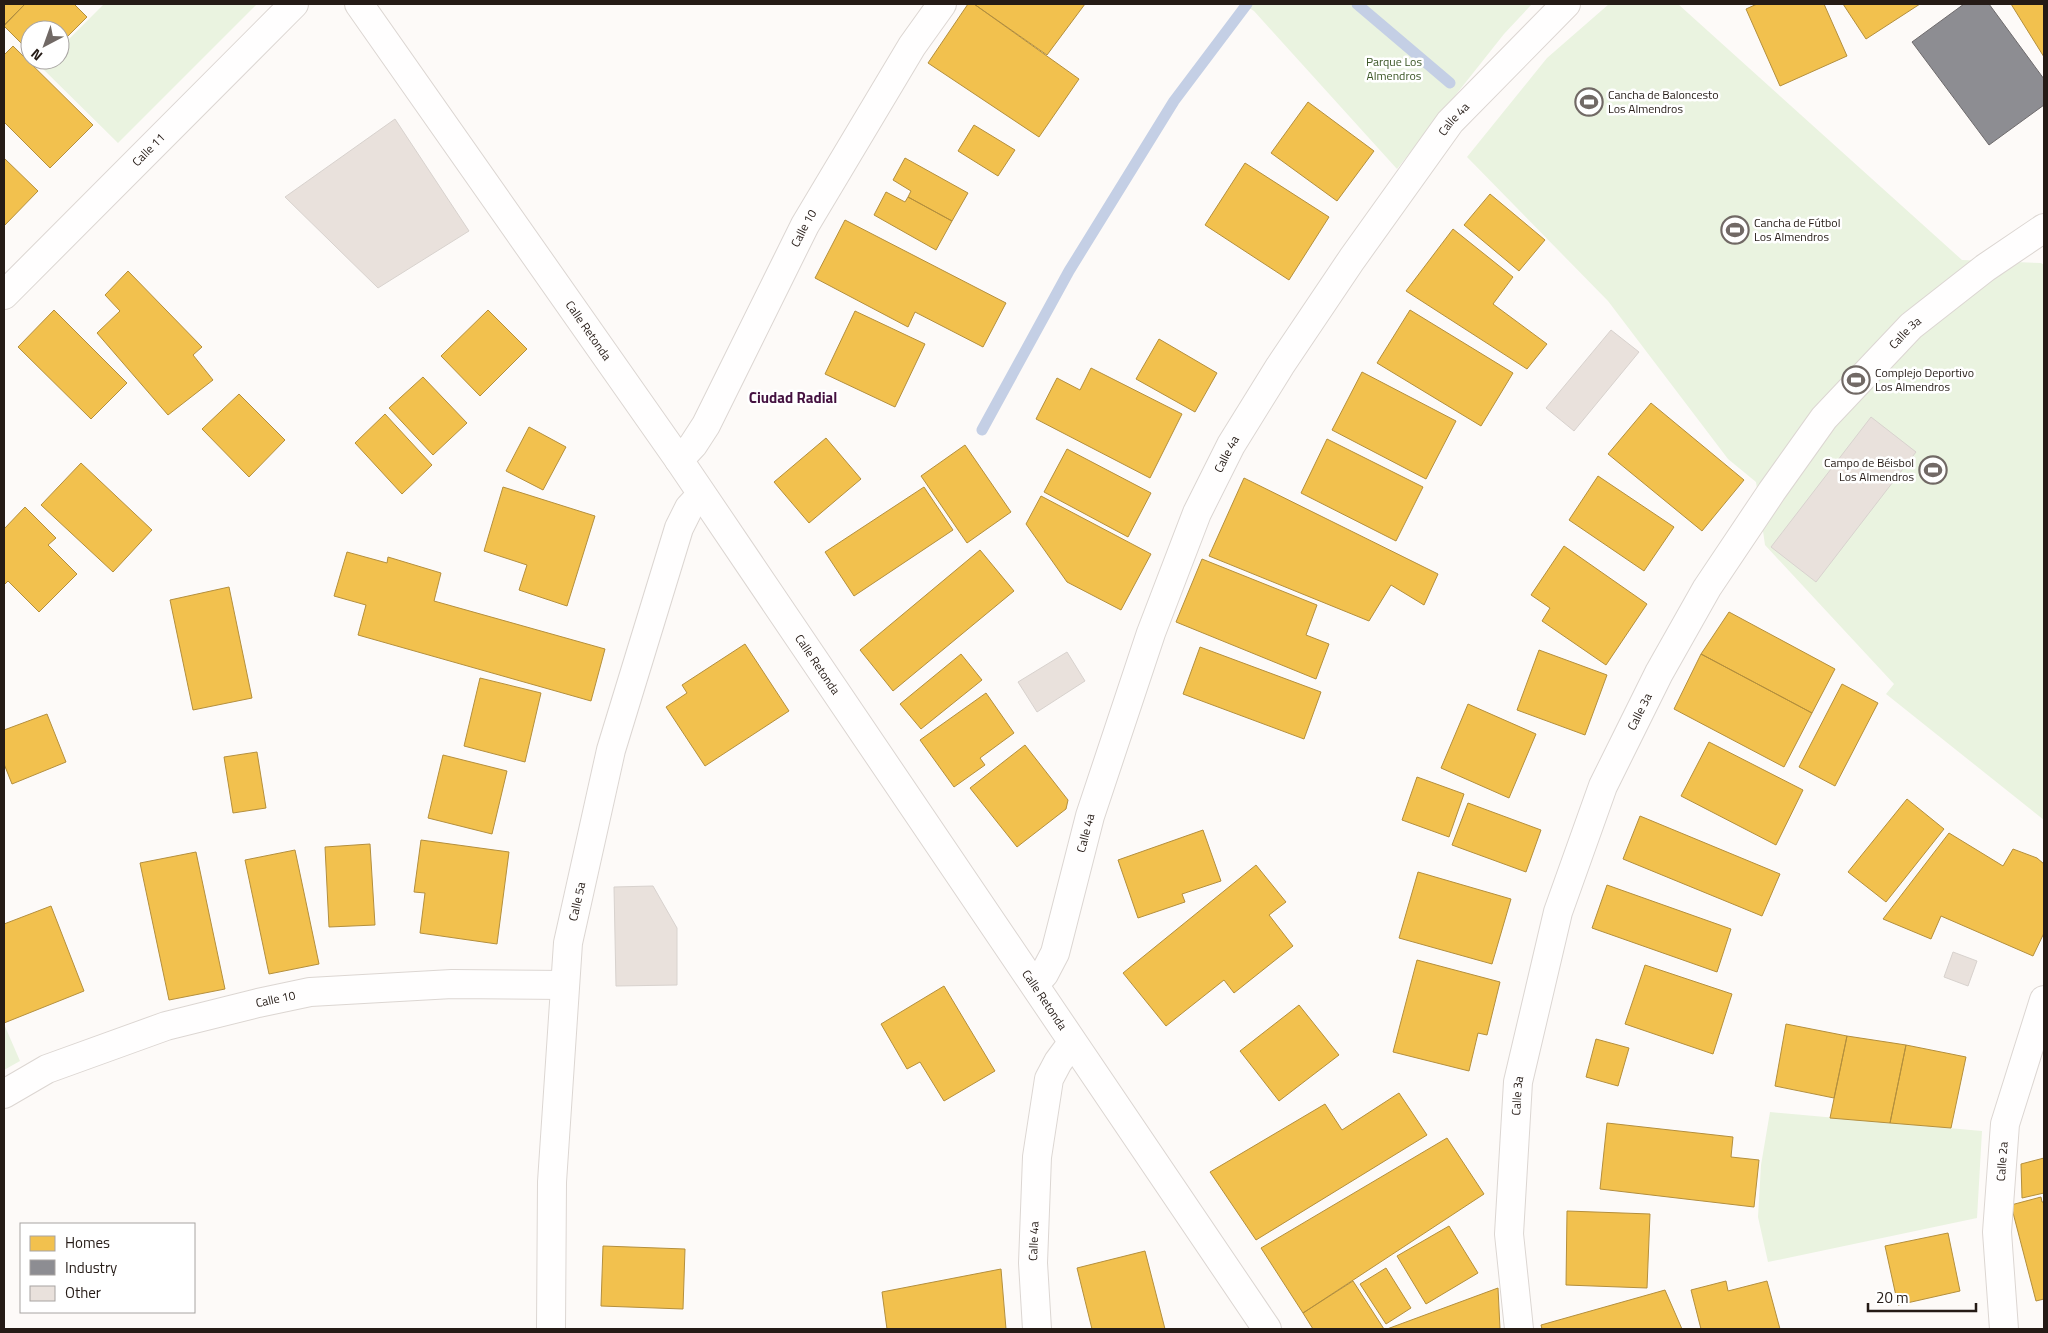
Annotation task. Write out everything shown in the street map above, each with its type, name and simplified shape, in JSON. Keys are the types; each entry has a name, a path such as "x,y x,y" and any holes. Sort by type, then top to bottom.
{"street":[{"name":"Calle 11","path":"4,295 294,4"},
{"name":"Calle Retonda","path":"359,4 679,460 1267,1329"},
{"name":"Calle 10","path":"679,460 693,445 706,425 805,225 912,46 942,4"},
{"name":"Calle 4a","path":"1035,984 1044,974 1055,953 1090,816 1151,633 1197,513 1231,445 1280,366 1352,258 1450,122 1566,4"},
{"name":"Calle 3a","path":"1519,1329 1509,1234 1518,1082 1558,912 1603,786 1659,674 1707,588 1772,490 1824,418 1911,326 1985,268 2044,228"},
{"name":"Calle 5a","path":"551,1329 552,1182 568,943 611,750 679,528 689,508 701,494"},
{"name":"Calle 10","path":"4,1094 46,1069 166,1026 310,992 452,984 564,984"},
{"name":"Calle 2a","path":"2004,1329 1997,1232 2005,1124 2044,1000"},
{"name":"Calle 4a","path":"1037,1329 1033,1263 1037,1157 1049,1079 1058,1062 1072,1043"}],"green space":[{"path":"104,4 257,4 118,143 44,70 70,70 70,38"},
{"name":"Parque Los Almendros","path":"1243,4 1532,4 1504,34 1397,169 1254,11"},
{"name":"Complejo Deportivo Los Almendros","path":"1609,4 1678,4 1962,260 2041,263 2044,265 2044,820 1886,694 1894,684 1765,545 1756,482 1728,459 1608,301 1467,157 1547,58"},
{"path":"4,1024 20,1061 4,1070"},
{"path":"1770,1112 1982,1131 1977,1218 1768,1262 1758,1217 1761,1165"}],"building: Homes":[{"path":"4,4 25,4 4,25"},
{"path":"25,4 74,4 87,17 70,34 70,20 20,20 20,42 4,26"},
{"path":"968,4 974,4 1079,79 1039,137 928,63"},
{"path":"974,4 1085,4 1047,55"},
{"path":"1757,4 1824,4 1847,56 1780,86 1746,9"},
{"path":"1843,4 1920,4 1866,39"},
{"path":"2011,4 2044,4 2044,57"},
{"path":"13,46 20,53 20,70 37,70 93,125 50,168 4,122 4,55"},
{"path":"1308,102 1374,151 1337,201 1271,153"},
{"path":"974,125 1015,150 998,176 958,151"},
{"path":"4,158 38,191 4,226"},
{"path":"905,158 968,193 952,221 908,197 911,191 893,180"},
{"path":"1245,163 1329,217 1289,280 1205,225"},
{"path":"886,192 905,202 908,197 952,221 936,250 874,215"},
{"path":"1490,194 1545,240 1519,271 1464,225"},
{"path":"845,220 1006,303 983,347 915,312 908,327 815,278"},
{"path":"1453,229 1513,277 1493,304 1547,344 1527,369 1406,291"},
{"path":"128,271 202,347 193,355 213,380 168,415 97,333 120,311 105,295"},
{"path":"54,310 127,383 91,419 18,347"},
{"path":"488,310 527,349 480,396 441,356"},
{"path":"1410,310 1513,373 1481,426 1377,363"},
{"path":"855,311 925,344 895,407 825,374"},
{"path":"1159,339 1217,373 1195,412 1136,379"},
{"path":"1091,368 1182,414 1150,478 1036,419 1057,378 1080,390"},
{"path":"1362,372 1456,421 1426,479 1332,430"},
{"path":"423,377 467,423 433,455 389,408"},
{"path":"239,394 285,440 249,477 202,429"},
{"path":"1651,403 1744,480 1702,531 1608,454"},
{"path":"385,414 432,465 402,494 355,443"},
{"path":"529,427 566,447 543,490 506,471"},
{"path":"826,438 861,479 809,523 774,482"},
{"path":"1327,439 1423,487 1396,541 1301,493"},
{"path":"965,445 1011,512 967,543 921,476"},
{"path":"1067,449 1151,493 1128,537 1044,492"},
{"path":"81,463 152,530 113,572 41,505"},
{"path":"1598,476 1674,527 1644,571 1569,520"},
{"path":"1244,478 1438,574 1424,605 1391,585 1369,621 1209,556"},
{"path":"503,487 595,516 567,606 519,590 527,565 484,551"},
{"path":"924,487 953,530 854,596 825,552"},
{"path":"1041,496 1151,554 1121,610 1067,582 1026,524"},
{"path":"25,507 56,538 48,545 77,574 39,612 8,581 4,585 4,529"},
{"path":"1564,546 1647,604 1606,665 1542,621 1550,608 1531,595"},
{"path":"980,550 1014,591 893,691 860,650"},
{"path":"347,552 387,563 388,557 441,573 434,601 605,649 591,701 358,635 366,605 334,596"},
{"path":"1202,559 1317,605 1306,635 1329,644 1316,679 1176,622"},
{"path":"229,587 252,698 193,710 170,600"},
{"path":"1729,612 1835,669 1812,713 1701,654"},
{"path":"745,644 789,711 705,766 666,707 687,693 682,685"},
{"path":"1200,647 1321,692 1304,739 1183,694"},
{"path":"1539,650 1607,675 1585,735 1517,710"},
{"path":"961,654 982,680 921,729 900,704"},
{"path":"1701,654 1812,713 1784,767 1674,709"},
{"path":"480,678 541,693 525,762 464,746"},
{"path":"1842,684 1878,703 1835,786 1799,767"},
{"path":"986,693 1014,733 980,758 985,765 954,787 920,740"},
{"path":"1468,704 1536,734 1509,798 1441,768"},
{"path":"47,714 66,762 12,784 4,764 4,730"},
{"path":"1709,742 1803,790 1776,845 1681,796"},
{"path":"1025,745 1068,800 1066,809 1017,847 970,788"},
{"path":"257,752 266,808 233,813 224,757"},
{"path":"443,755 507,771 492,834 428,818"},
{"path":"1417,777 1464,794 1449,837 1402,820"},
{"path":"1907,799 1944,829 1886,902 1848,872"},
{"path":"1468,803 1541,830 1526,872 1452,845"},
{"path":"1640,816 1780,874 1762,916 1623,859"},
{"path":"1203,830 1221,881 1182,894 1185,902 1138,918 1118,860"},
{"path":"1949,833 2003,866 2013,849 2037,858 2044,864 2044,933 2033,956 1941,916 1931,939 1883,919"},
{"path":"421,840 509,852 497,944 420,933 425,893 414,892"},
{"path":"370,844 375,925 329,927 325,847"},
{"path":"295,850 319,964 269,974 245,860"},
{"path":"196,852 225,989 169,1000 140,863"},
{"path":"1256,865 1286,902 1269,915 1293,946 1234,993 1224,980 1166,1026 1123,973"},
{"path":"1418,872 1511,899 1492,964 1399,938"},
{"path":"1607,885 1731,929 1717,972 1592,928"},
{"path":"51,906 84,991 4,1023 4,924"},
{"path":"1417,960 1500,982 1487,1035 1478,1033 1469,1071 1393,1052"},
{"path":"1645,965 1732,994 1713,1054 1625,1024"},
{"path":"944,986 995,1071 944,1101 920,1062 907,1069 881,1024"},
{"path":"1299,1005 1339,1055 1279,1101 1240,1051"},
{"path":"1786,1024 1847,1036 1834,1098 1775,1086"},
{"path":"1847,1036 1906,1045 1890,1123 1830,1118"},
{"path":"1596,1039 1629,1048 1618,1086 1586,1077"},
{"path":"1906,1045 1966,1057 1951,1128 1890,1123"},
{"path":"1399,1093 1427,1135 1256,1240 1210,1172 1325,1104 1342,1130"},
{"path":"1607,1123 1733,1137 1731,1157 1759,1160 1754,1207 1600,1189"},
{"path":"1447,1138 1484,1194 1303,1313 1261,1248"},
{"path":"2044,1158 2044,1193 2022,1198 2021,1164"},
{"path":"2041,1197 2042,1202 2044,1202 2044,1299 2036,1301 2011,1205"},
{"path":"1567,1211 1650,1214 1647,1288 1566,1285"},
{"path":"1449,1226 1478,1273 1426,1304 1397,1256"},
{"path":"1948,1233 1960,1291 1898,1305 1885,1246"},
{"path":"603,1246 685,1249 683,1309 601,1306"},
{"path":"1145,1251 1165,1329 1092,1329 1077,1268"},
{"path":"1386,1268 1411,1308 1386,1324 1360,1284"},
{"path":"1001,1269 1006,1329 887,1329 882,1292"},
{"path":"1353,1281 1384,1329 1313,1329 1303,1313"},
{"path":"1726,1281 1728,1291 1767,1281 1780,1329 1701,1329 1691,1290"},
{"path":"1498,1288 1500,1329 1387,1329"},
{"path":"1665,1290 1682,1329 1542,1329 1541,1325"}],"building: Industry":[{"path":"1964,4 1989,4 2044,79 2044,105 1989,145 1912,42"}],"building: Other":[{"path":"395,119 469,231 378,288 285,197"},
{"path":"1611,330 1639,352 1574,431 1546,408"},
{"path":"1871,417 1916,452 1816,582 1771,547"},
{"path":"1067,652 1085,681 1037,712 1018,682"},
{"path":"653,886 677,928 677,985 616,986 614,887"},
{"path":"1953,952 1977,961 1968,986 1944,977"}],"waterway":[{"path":"982,430 1069,271 1174,101 1247,4"},
{"path":"1357,4 1450,83"}],"place":[{"name":"Cancha de Baloncesto Los Almendros","path":"1589,102"},
{"name":"Cancha de Fútbol Los Almendros","path":"1735,230"},
{"name":"Complejo Deportivo Los Almendros","path":"1856,380"},
{"name":"Campo de Béisbol Los Almendros","path":"1933,470"}],"district":[{"name":"Ciudad Radial","path":"793,398"}]}
